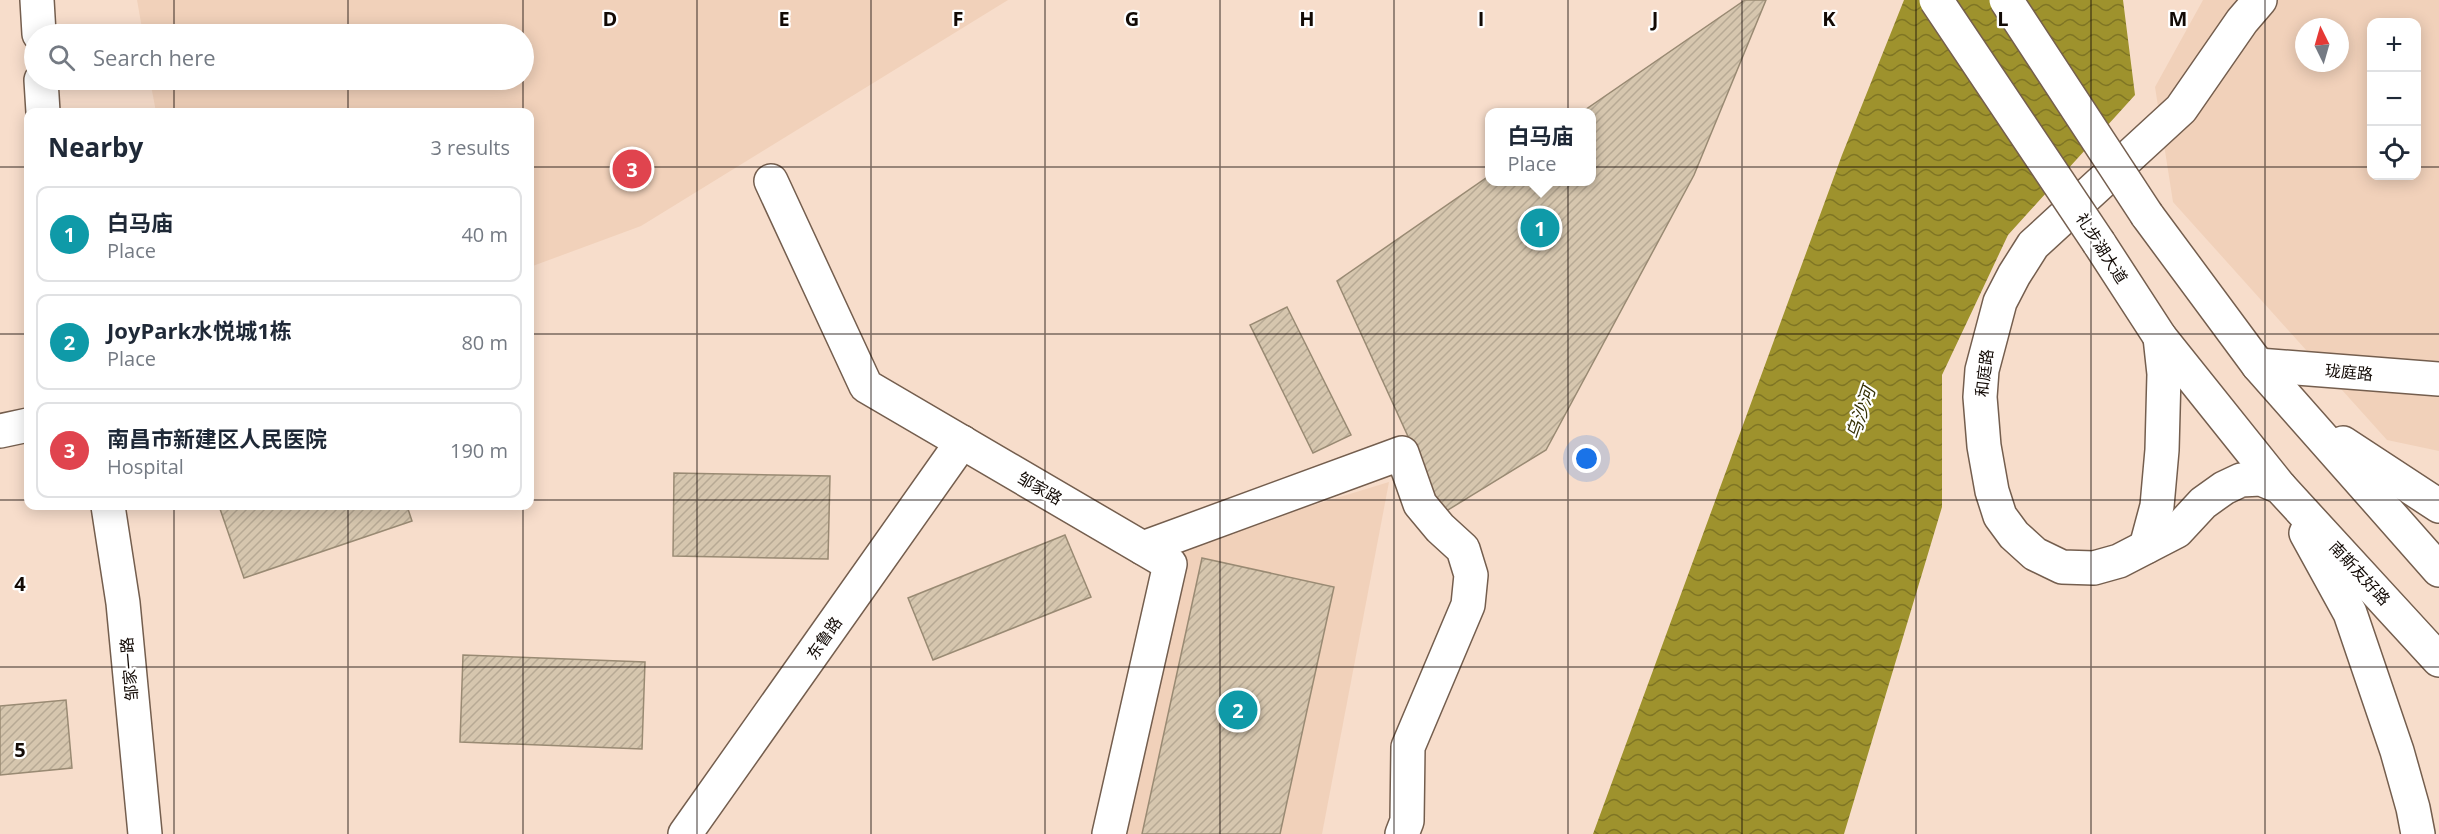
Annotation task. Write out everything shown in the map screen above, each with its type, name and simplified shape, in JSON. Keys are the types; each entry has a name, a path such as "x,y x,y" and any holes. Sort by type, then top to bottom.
{"main road":[{"path":"37,0 38,24"},
{"name":"礼步湖大道","path":"1936,0 2160,337 2280,487"},
{"path":"2006,0 2147,215 2258,365 2439,570"},
{"name":"和庭路","path":"2260,0 2242,21 2181,109 2033,245 2000,302 1982,370 1980,397 1984,446 1992,491 2000,516 2014,535 2035,554 2062,567 2094,568 2119,561 2177,531 2203,503 2224,488 2241,480 2261,479 2280,487"},
{"path":"42,90 43,108"},
{"name":"邹家路","path":"771,181 866,386 1170,564 1109,834"},
{"path":"2145,547 2157,507 2162,450 2164,374 2160,337"},
{"name":"珑庭路","path":"2258,365 2439,379"},
{"path":"2309,421 2439,506"},
{"path":"0,430 24,426"},
{"name":"东鲁路","path":"685,834 962,442"},
{"path":"1143,548 1402,453 1420,504 1440,528 1463,549 1471,575 1468,605 1408,747 1407,821 1402,834"},
{"path":"2280,487 2350,613 2397,751 2418,834"},
{"name":"南斯友好路","path":"2280,487 2439,660"},
{"name":"邹家一路","path":"109,510 123,603 145,834"}],"shaded area":[{"path":"137,0 1008,0 641,226 534,266 534,108 155,108 152,90 534,90 534,24 141,24"},
{"path":"2203,0 2439,0 2439,451 2387,440 2173,202 2155,87"},
{"path":"1389,482 1322,834 1121,834 1179,546"}],"water":[{"name":"乌沙河","path":"1904,0 2123,0 2135,95 2008,235 1942,375 1942,507 1844,834 1593,834 1842,155"}],"building":[{"path":"1745,0 1766,0 1694,175 1546,450 1443,513 1337,281 1485,179 1485,186 1596,186 1596,108 1588,108"},
{"path":"1287,307 1351,435 1313,453 1250,325"},
{"path":"674,473 830,476 828,559 673,556"},
{"path":"220,510 408,510 412,521 244,578"},
{"path":"1065,535 1091,597 933,660 908,598"},
{"path":"1202,558 1334,587 1280,834 1142,834"},
{"path":"463,655 645,662 642,749 460,742"},
{"path":"66,700 72,768 0,775 0,706"}],"place":[{"name":"南昌市新建区人民医院","path":"632,169"},
{"name":"白马庙","path":"1540,228"},
{"name":"JoyPark水悦城1栋","path":"1238,710"}]}
